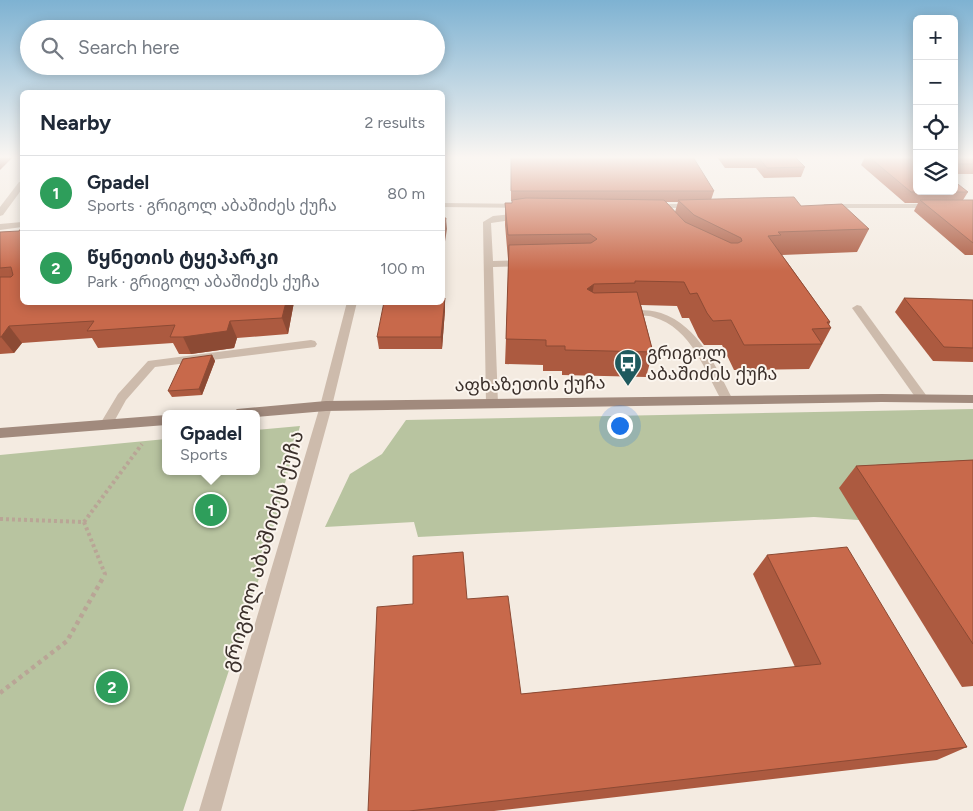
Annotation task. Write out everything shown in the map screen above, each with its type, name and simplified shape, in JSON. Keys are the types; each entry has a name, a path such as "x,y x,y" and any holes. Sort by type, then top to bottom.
{"street":[{"path":"0,213 14,195"},
{"path":"445,205 534,206"},
{"path":"640,206 698,206"},
{"path":"816,206 944,206"},
{"path":"492,404 487,222 493,219 534,216"},
{"path":"0,227 20,225"},
{"path":"488,264 538,263"},
{"name":"გრიგოლ აბაშიძეს ქუჩა","path":"210,811 326,406 351,305"},
{"path":"857,308 922,398"},
{"path":"618,313 656,314 684,329 706,359 727,400"},
{"path":"106,424 122,397 152,364 312,344"},
{"name":"აფხაზეთის ქუჩა","path":"260,412 326,406 727,400 973,399"},
{"path":"0,433 162,420"}],"path":[{"path":"84,522 147,437"},
{"path":"0,519 84,522"},
{"path":"0,693 67,642 104,574 84,522"}],"green space":[{"path":"973,409 973,572 903,523 814,517 418,537 414,522 325,527 350,474 382,454 406,420"},
{"path":"300,426 264,563 183,811 0,811 0,455 162,439 162,475 260,475 260,430"}],"building":[{"path":"794,197 801,206 842,204 869,229 778,232 781,235 768,236 830,322 827,322 831,328 812,329 822,344 744,345 731,320 713,321 697,293 690,294 684,282 635,281 635,283 594,284 587,289 594,293 637,292 653,352 565,350 565,346 546,346 546,340 506,339 509,245 591,243 597,239 590,234 508,235 505,203 512,203 512,200 526,198 664,200 685,222 731,243 738,243 742,241 741,238 694,215 678,200"},
{"path":"920,200 973,200 973,243"},
{"path":"20,230 20,305 285,305 282,318 230,321 227,331 183,337 170,337 175,325 87,331 94,321 9,326 0,337 0,277 11,277 13,275 11,267 0,268 0,232"},
{"path":"904,298 973,300 973,348 944,347"},
{"path":"383,305 444,305 441,337 377,337"},
{"path":"212,355 199,389 168,391 183,359"},
{"path":"973,460 973,644 856,466"},
{"path":"847,547 967,747 409,811 368,811 377,607 413,604 413,556 463,552 467,599 508,596 521,694 821,664 767,555"}],"place":[{"name":"გრიგოლ აბაშიძის ქუჩა","path":"628,387"},
{"name":"Gpadel","path":"211,510"},
{"name":"წყნეთის ტყეპარკი","path":"112,687"}]}
